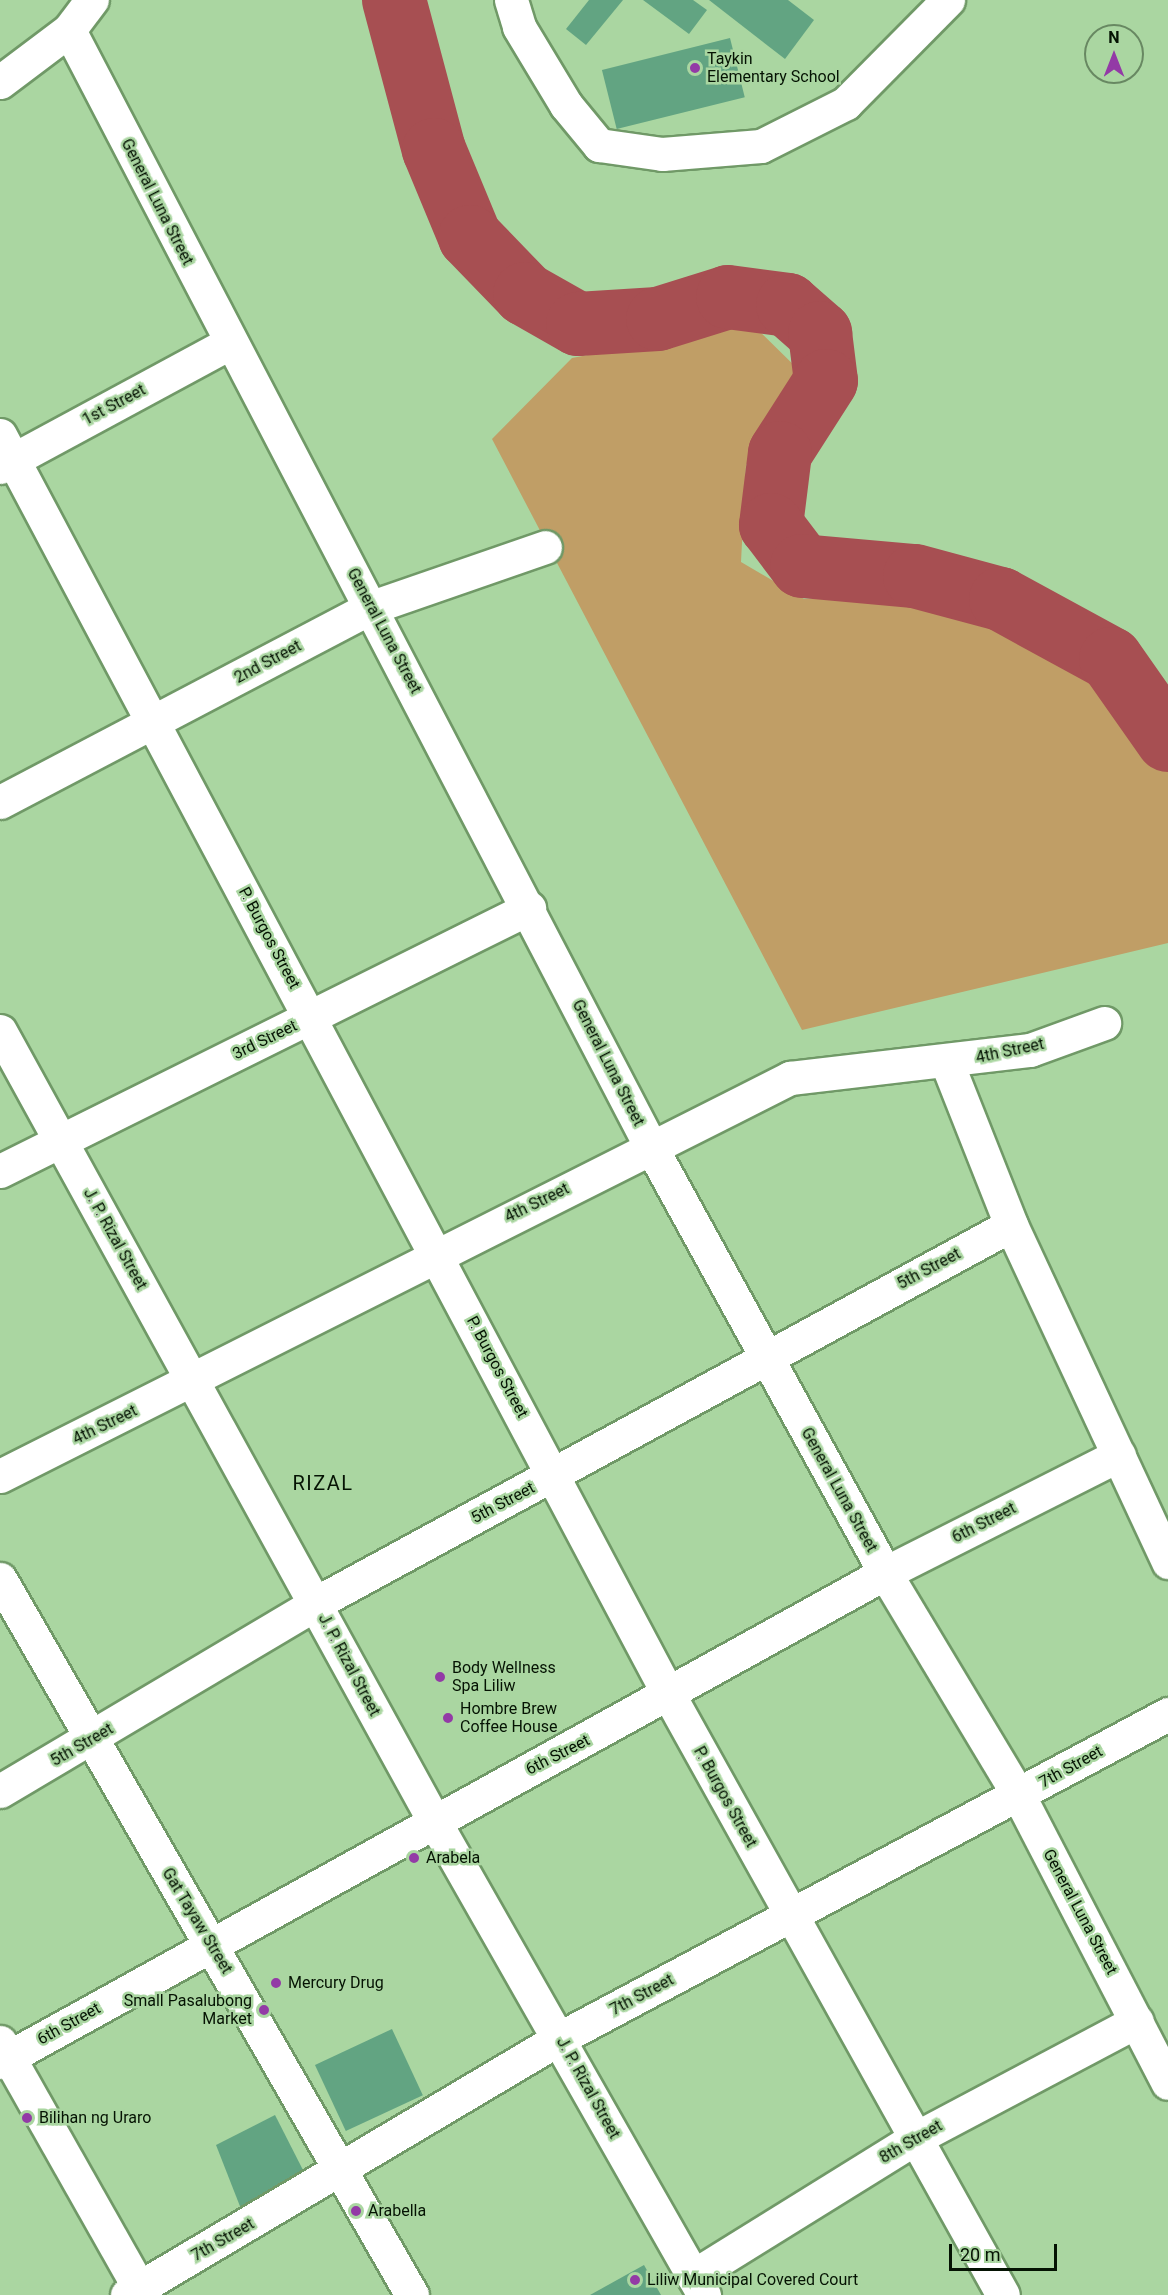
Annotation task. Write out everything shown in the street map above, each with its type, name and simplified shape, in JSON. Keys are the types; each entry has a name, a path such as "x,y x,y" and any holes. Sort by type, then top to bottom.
{"street":[{"path":"0,82 69,30 92,0"},
{"path":"511,0 531,47 566,105 599,145 662,154 761,146 846,103 948,0"},
{"name":"General Luna Street","path":"69,30 229,343 372,607 530,908 651,1147 885,1573 1019,1796 1168,2083"},
{"name":"1st Street","path":"4,454 229,343"},
{"name":"P. Burgos Street","path":"4,454 155,723 435,1254 555,1475 670,1697 914,2139 1003,2295"},
{"name":"2nd Street","path":"0,802 155,723 372,607 545,547"},
{"name":"3rd Street","path":"0,1171 530,908"},
{"name":"4th Street","path":"0,1476 194,1381 435,1254 790,1078 947,1064 1030,1050 1104,1023"},
{"name":"J. P. Rizal Street","path":"0,1031 316,1603 433,1820 560,2038 699,2285"},
{"path":"947,1064 1011,1225 1168,1562"},
{"name":"5th Street","path":"0,1791 93,1740 316,1603 1011,1225"},
{"name":"6th Street","path":"3,2054 211,1945 433,1820 670,1697 885,1573 1119,1455"},
{"name":"Gat Tayaw Street","path":"0,1579 412,2295"},
{"name":"7th Street","path":"136,2293 560,2038 1019,1796 1168,1714"},
{"name":"8th Street","path":"699,2285 914,2139 1137,2021"},
{"path":"3,2054 136,2293"}],"shaded area":[{"path":"752,324 807,378 746,465 741,562 804,599 909,595 996,616 1093,678 1168,772 1168,943 802,1030 492,439 572,358"}],"building":[{"path":"589,0 623,0 586,45 566,29"},
{"path":"643,0 693,0 707,10 689,34"},
{"path":"709,0 788,0 814,20 785,59"},
{"path":"730,38 745,97 617,129 602,70"},
{"path":"392,2029 423,2095 346,2131 315,2065"},
{"path":"275,2115 304,2172 243,2214 216,2145"},
{"name":"Liliw Municipal Covered Court","path":"644,2265 661,2295 590,2295"}],"waterway":[{"path":"394,0 434,150 470,237 525,294 578,324 658,319 728,297 788,305 820,333 826,381 780,453 771,525 802,566 915,576 1001,599 1111,659 1168,740"}],"place":[{"name":"Taykin Elementary School","path":"695,68"},
{"name":"Body Wellness Spa Liliw","path":"440,1677"},
{"name":"Hombre Brew Coffee House","path":"448,1718"},
{"name":"Arabela","path":"414,1858"},
{"name":"Mercury Drug","path":"276,1983"},
{"name":"Small Pasalubong Market","path":"264,2010"},
{"name":"Bilihan ng Uraro","path":"27,2118"},
{"name":"Arabella","path":"356,2211"},
{"name":"Liliw Municipal Covered Court","path":"635,2280"}],"district":[{"name":"RIZAL","path":"323,1483"}]}
